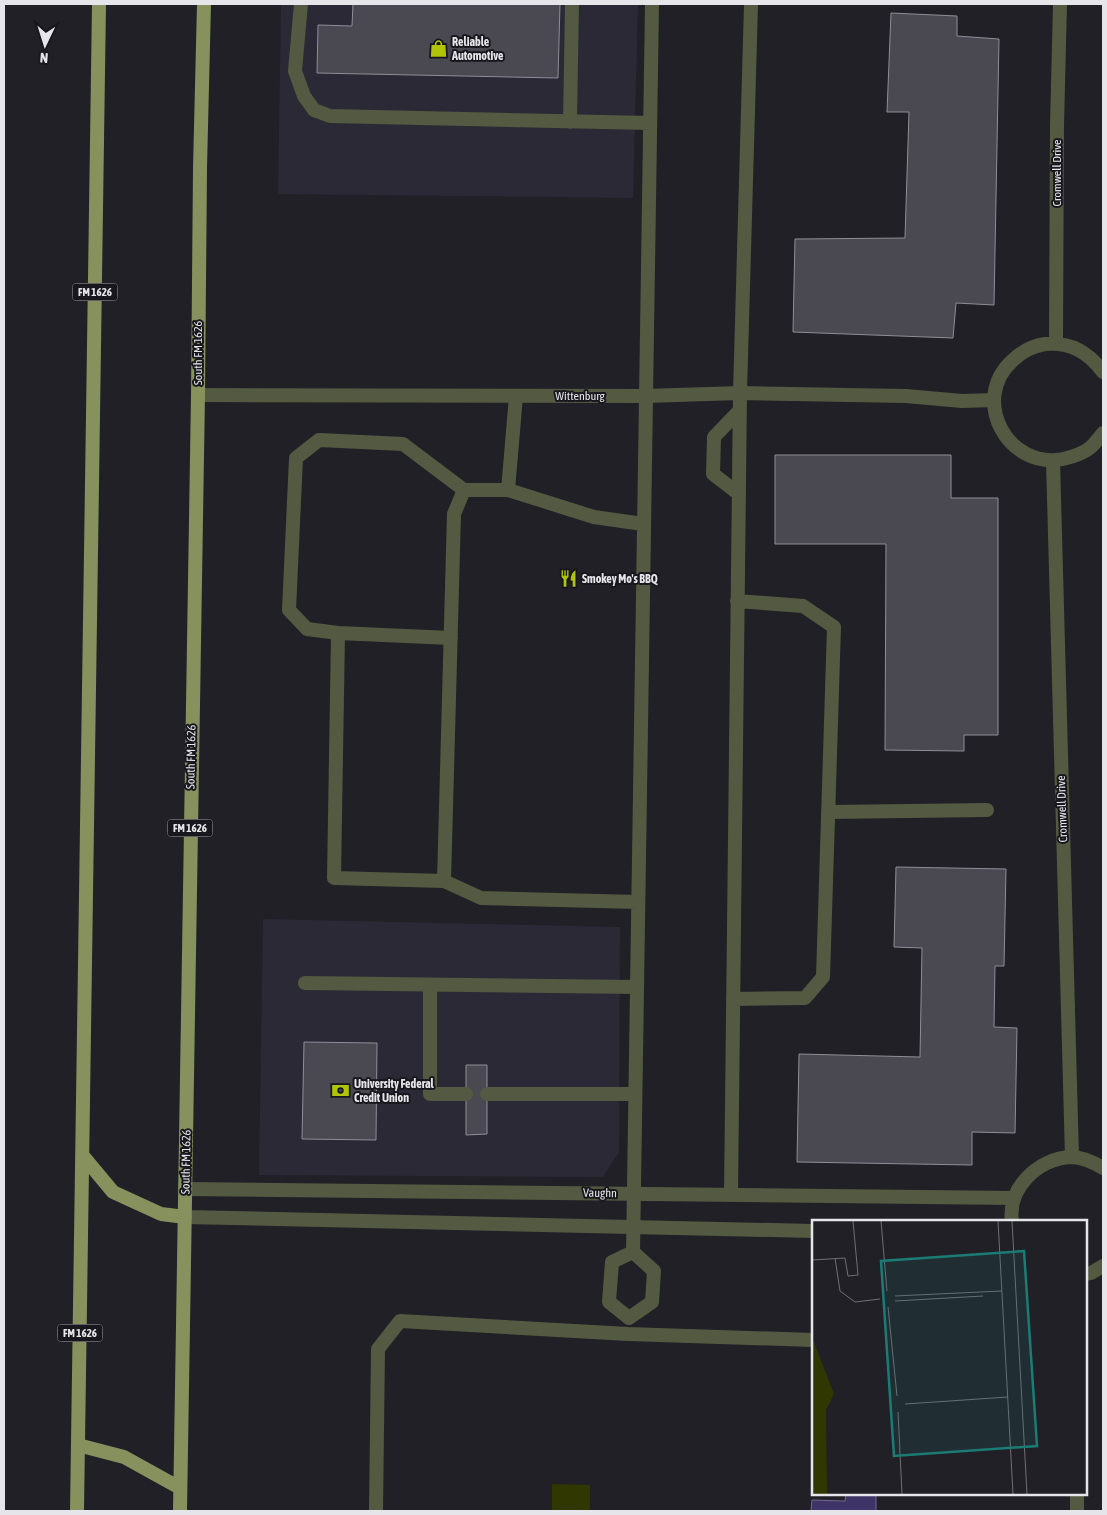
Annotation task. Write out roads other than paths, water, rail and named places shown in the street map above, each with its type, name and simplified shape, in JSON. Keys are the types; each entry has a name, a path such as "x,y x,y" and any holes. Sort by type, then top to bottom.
{"main road":[{"name":"FM 1626","path":"77,1511 99,4"},
{"name":"South FM 1626","path":"180,1511 204,4"},
{"path":"83,1156 113,1192 161,1214 185,1217"},
{"path":"78,1446 124,1457 180,1488"}],"street":[{"path":"301,4 295,71 304,96 314,110 330,116 650,123"},
{"path":"570,122 572,4"},
{"path":"633,1252 652,4"},
{"path":"731,1194 740,393 751,4"},
{"name":"Cromwell Drive","path":"1056,343 1057,125 1060,4"},
{"path":"1103,372 1093,359 1076,348 1056,343 1037,345 1020,353 1007,366 997,382 994,400 996,419 1005,436 1018,449 1035,458 1053,461 1073,457 1090,448 1103,433"},
{"name":"Wittenburg","path":"198,395 645,396 740,393 906,396 962,401 994,400"},
{"path":"508,490 516,396"},
{"path":"739,494 713,474 714,437 740,411"},
{"path":"451,638 338,633 307,629 289,610 296,458 319,440 403,444 464,490 508,490 594,517 643,524"},
{"name":"Cromwell Drive","path":"1053,461 1072,1157"},
{"path":"444,881 454,514 464,490"},
{"path":"733,999 805,998 824,977 834,627 803,606 737,601"},
{"path":"338,633 334,878 444,881 481,898 638,902"},
{"path":"829,812 988,810"},
{"path":"305,983 637,987"},
{"path":"430,985 430,1094 466,1094"},
{"path":"487,1094 636,1094"},
{"path":"1012,1220 1014,1198 1023,1182 1036,1168 1053,1160 1072,1157 1092,1161 1103,1168"},
{"name":"Vaughn","path":"185,1189 1014,1198"},
{"path":"185,1217 812,1231"},
{"path":"629,1318 609,1302 612,1262 633,1252"},
{"path":"629,1318 652,1302 654,1271 633,1252"},
{"path":"1087,1274 1103,1266"},
{"path":"628,1334 629,1318"},
{"path":"376,1511 378,1349 400,1321 628,1334 812,1340"},
{"path":"1077,1495 1077,1511"}],"place":[{"name":"Reliable Automotive","path":"438,49"},
{"name":"Smokey Mo's BBQ","path":"568,579"},
{"name":"University Federal Credit Union","path":"340,1091"}]}
